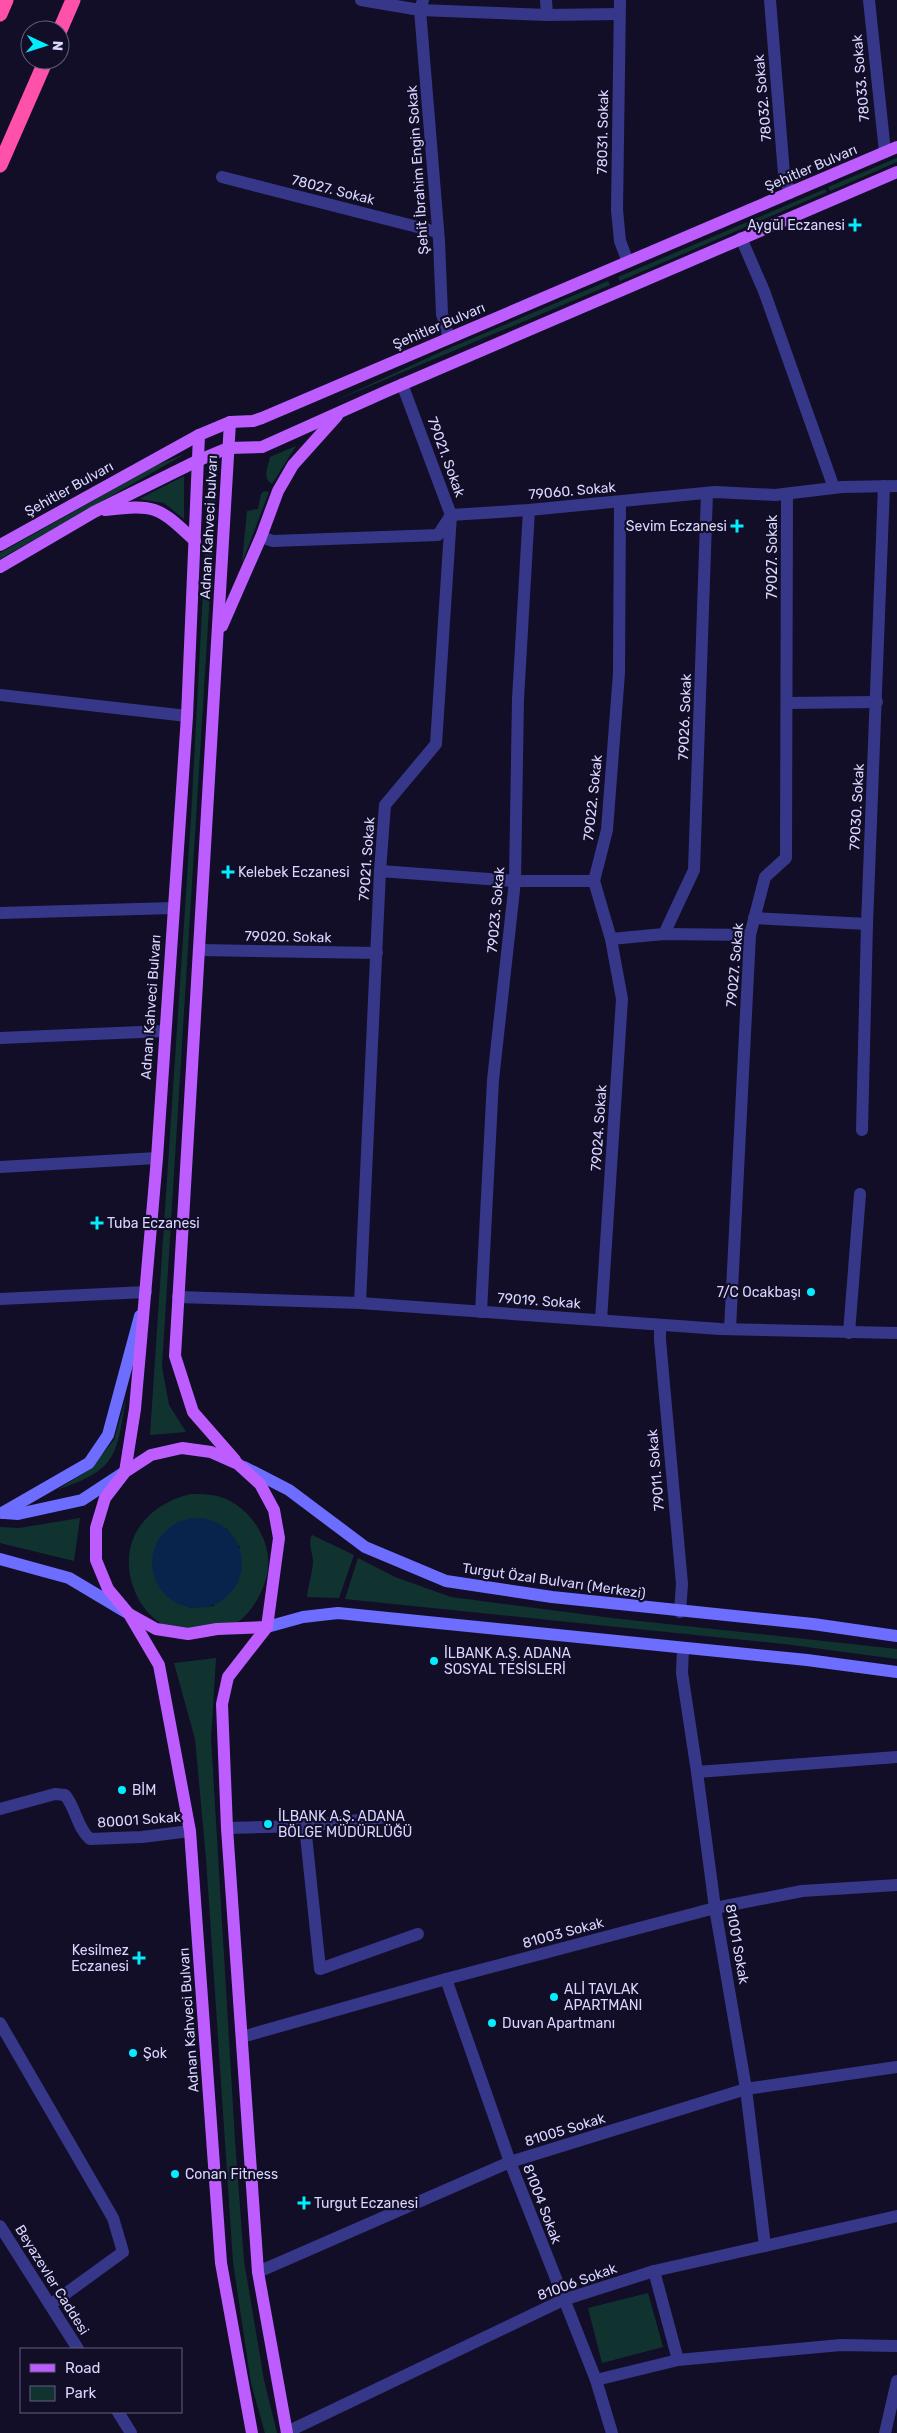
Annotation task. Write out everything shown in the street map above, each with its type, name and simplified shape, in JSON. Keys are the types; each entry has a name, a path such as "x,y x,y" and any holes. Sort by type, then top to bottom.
{"highway":[{"path":"0,14 6,0"},
{"path":"64,20 73,0"},
{"path":"0,165 42,70"}],"main road":[{"name":"Şehitler Bulvarı","path":"0,544 199,435 230,422 253,422 897,147"},
{"path":"0,567 94,512 197,461 228,448 262,447 402,384 897,172"},
{"path":"287,2433 258,2272 227,1828 222,1704 228,1677 267,1627 279,1538 274,1510 260,1484 238,1464 193,1412 176,1356 178,1297 219,633 261,537 278,491 293,465 342,410"},
{"name":"Adnan Kahveci bulvarı","path":"219,633 230,422"},
{"name":"Adnan Kahveci bulvarı","path":"195,542 199,435"},
{"path":"94,512 137,507 160,510 195,542"},
{"name":"Adnan Kahveci Bulvarı","path":"125,1472 134,1417 157,1158 164,1031 187,716 195,542"},
{"path":"1,1513 89,1463 108,1435 146,1292"},
{"path":"1,1513 18,1514 82,1500 151,1455 182,1448 211,1452 238,1464"},
{"name":"Turgut Özal Bulvarı (Merkezi)","path":"238,1464 289,1490 365,1547 431,1576 496,1590 680,1612 813,1624 897,1636"},
{"path":"125,1472 105,1498 96,1528 96,1560 108,1589 129,1614"},
{"path":"0,1559 70,1578 156,1629 188,1634 217,1629 267,1627 303,1617 338,1613 807,1660 897,1672"},
{"name":"Adnan Kahveci Bulvarı","path":"129,1614 159,1664 190,1831 221,2263 252,2433"}],"street":[{"path":"361,0 547,15 620,14"},
{"path":"546,0 547,15"},
{"name":"78031. Sokak","path":"620,0 617,210 620,241 628,262"},
{"name":"78032. Sokak","path":"770,0 784,174 790,193"},
{"name":"78033. Sokak","path":"869,0 885,152"},
{"name":"Şehit İbrahim Engin Sokak","path":"422,5 442,314 449,338"},
{"name":"78027. Sokak","path":"222,177 437,232"},
{"path":"741,238 764,291 834,488"},
{"name":"79021. Sokak","path":"360,1303 380,871 385,805 436,744 451,515 402,384"},
{"name":"79030. Sokak","path":"862,1130 867,924 884,486"},
{"name":"79060. Sokak","path":"451,515 528,510 707,493 787,494 834,488 897,486"},
{"name":"79026. Sokak","path":"664,934 694,870 707,493"},
{"name":"79027. Sokak","path":"730,1329 750,935 765,877 786,858 788,704 787,494"},
{"name":"79022. Sokak","path":"594,882 607,830 620,673 620,502"},
{"name":"79023. Sokak","path":"481,1312 493,1080 515,881 518,699 528,510"},
{"path":"261,537 273,541 438,535 451,515"},
{"path":"0,695 187,716"},
{"path":"788,704 877,702"},
{"path":"380,871 515,881 594,882"},
{"name":"79024. Sokak","path":"594,882 611,939 622,998 601,1320"},
{"path":"0,913 173,908"},
{"path":"754,918 867,924"},
{"path":"611,939 664,934 750,935"},
{"name":"79020. Sokak","path":"200,950 376,953"},
{"path":"0,1038 164,1031"},
{"path":"0,1167 157,1158"},
{"path":"850,1332 860,1194"},
{"path":"0,1299 146,1292"},
{"name":"79019. Sokak","path":"178,1297 360,1303 730,1329 897,1333"},
{"name":"79011. Sokak","path":"660,1325 682,1584 680,1612"},
{"name":"81001 Sokak","path":"683,1648 682,1673 697,1772 714,1908 746,2089 765,2246"},
{"path":"697,1772 897,1757"},
{"name":"80001 Sokak","path":"0,1809 55,1794 65,1794 72,1803 84,1834 90,1839 142,1837 190,1831"},
{"path":"227,1828 305,1826 387,1816"},
{"path":"305,1826 320,1969 418,1934"},
{"name":"81003 Sokak","path":"242,2037 446,1979 714,1908 802,1891 897,1885"},
{"name":"81004 Sokak","path":"446,1979 510,2162 596,2380 612,2433"},
{"path":"0,2023 113,2218 123,2252 50,2306"},
{"name":"81005 Sokak","path":"258,2272 510,2162 746,2089 897,2067"},
{"name":"81006 Sokak","path":"287,2433 563,2300 654,2271 897,2216"},
{"name":"Beyazevler Caddesi","path":"0,2226 77,2348"},
{"path":"654,2271 678,2360"},
{"path":"596,2380 678,2360 841,2345 897,2346"},
{"path":"885,2433 897,2381"},
{"path":"119,2413 131,2433"}],"green space":[{"path":"897,158 897,162 830,191 828,187"},
{"path":"825,189 827,192 620,281 618,277"},
{"path":"608,281 610,285 332,402 445,350"},
{"path":"296,446 272,484 269,482 266,476 270,457"},
{"path":"185,454 0,559 0,553 157,465"},
{"path":"184,476 184,519 164,503 139,499"},
{"path":"209,479 217,479 162,1367 169,1405 186,1432 150,1435 191,818"},
{"path":"264,491 269,492 242,563 247,511 258,509 261,494"},
{"path":"126,1398 116,1448 110,1459 92,1475 57,1490 89,1470 114,1440"},
{"path":"191,1494 223,1498 238,1506 247,1514 261,1533 268,1556 266,1579 256,1602 245,1616 231,1626 223,1629 170,1628 152,1617 139,1600 132,1582 129,1564 130,1548 136,1533 145,1520 157,1509 173,1500","holes":["226,1528 240,1547 214,1606 190,1608"]},
{"path":"80,1518 74,1561 0,1543 0,1527 19,1528"},
{"path":"312,1535 354,1555 339,1598 307,1597 313,1565 310,1544"},
{"path":"358,1558 395,1577 451,1597 612,1618 897,1649 897,1659 784,1644 345,1599"},
{"path":"216,1658 211,1738 244,2261 264,2380 277,2433 265,2433 251,2383 233,2262 206,1858 195,1739 174,1663"},
{"path":"648,2293 663,2347 602,2363 588,2308"}],"water":[{"path":"197,1518 214,1521 229,1531 239,1546 242,1563 239,1580 229,1595 214,1605 197,1608 180,1605 165,1595 155,1580 152,1563 155,1546 165,1531 180,1521"}],"place":[{"name":"Aygül Eczanesi","path":"855,225"},
{"name":"Sevim Eczanesi","path":"737,526"},
{"name":"Kelebek Eczanesi","path":"228,872"},
{"name":"Tuba Eczanesi","path":"97,1223"},
{"name":"7/C Ocakbaşı","path":"811,1292"},
{"name":"İLBANK A.Ş. ADANA SOSYAL TESİSLERİ","path":"434,1661"},
{"name":"BİM","path":"122,1790"},
{"name":"İLBANK A.Ş. ADANA BÖLGE MÜDÜRLÜĞÜ","path":"268,1824"},
{"name":"Kesilmez Eczanesi","path":"139,1958"},
{"name":"ALİ TAVLAK APARTMANI","path":"554,1997"},
{"name":"Duvan Apartmanı","path":"492,2023"},
{"name":"Şok","path":"133,2053"},
{"name":"Conan Fitness","path":"175,2174"},
{"name":"Turgut Eczanesi","path":"304,2203"}]}
